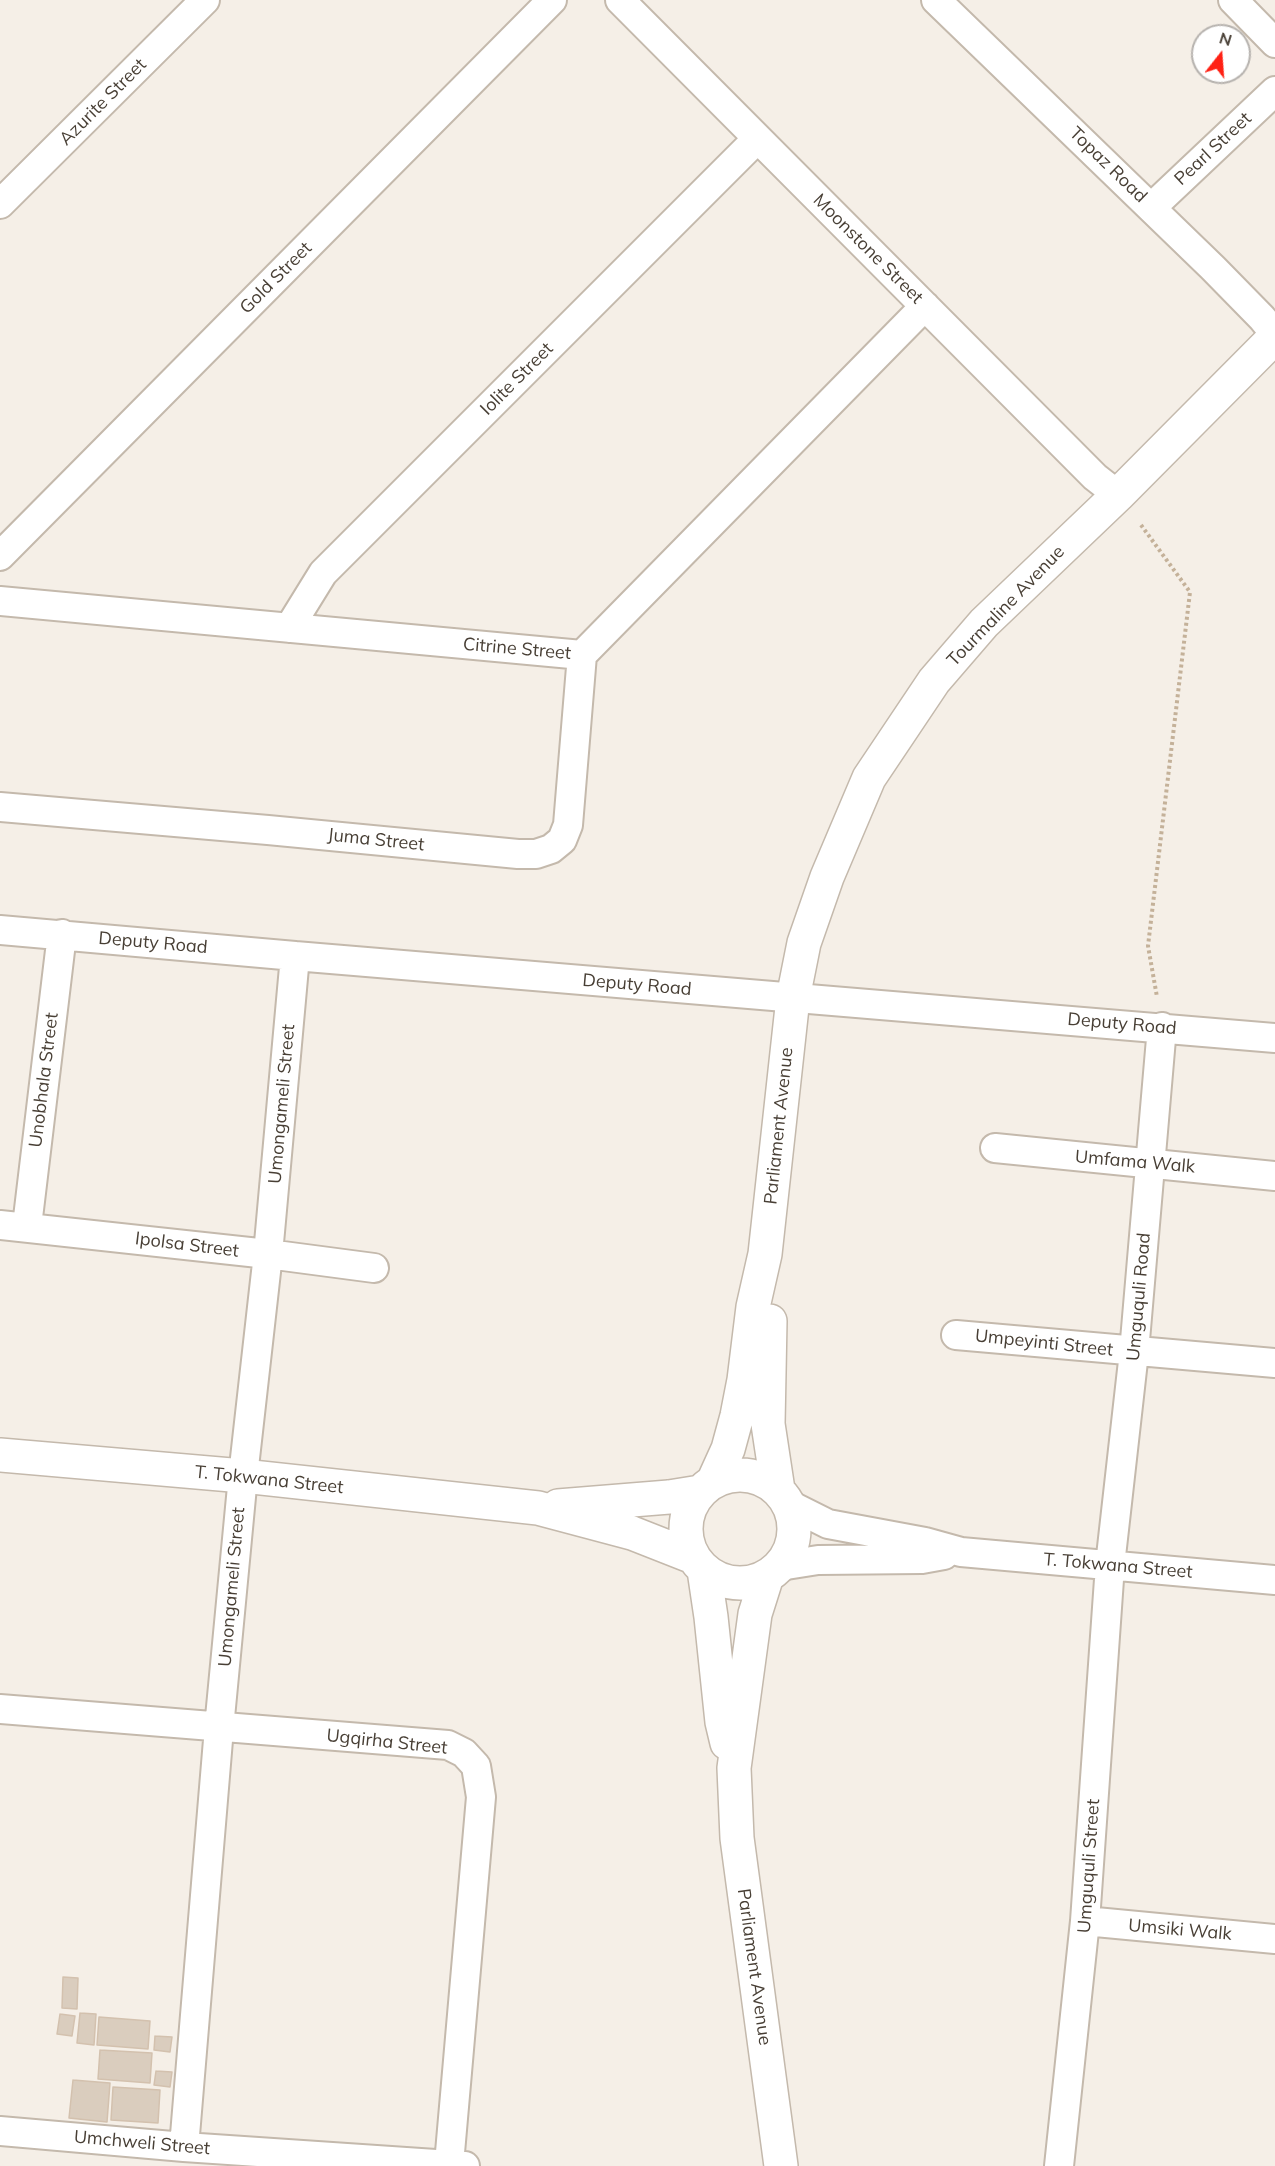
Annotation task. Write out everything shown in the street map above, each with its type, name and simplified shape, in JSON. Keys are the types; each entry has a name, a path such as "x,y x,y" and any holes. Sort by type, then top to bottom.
{"street":[{"name":"Azurite Street","path":"0,204 205,0"},
{"name":"Gold Street","path":"0,556 552,0"},
{"name":"Moonstone Street","path":"620,0 1095,477 1118,495"},
{"name":"Topaz Road","path":"936,0 1151,208 1262,318 1275,335"},
{"path":"1233,0 1275,43"},
{"name":"Pearl Street","path":"1151,208 1275,91"},
{"name":"Iolite Street","path":"289,628 323,573 757,139"},
{"name":"Citrine Street","path":"0,601 582,655 925,306"},
{"name":"Tourmaline Avenue","path":"793,998 808,932 827,877 869,778 934,681 984,623 1118,495 1275,335"},
{"name":"Juma Street","path":"0,807 536,854 551,849 562,840 568,825 582,655"},
{"name":"Deputy Road","path":"0,930 1275,1038"},
{"name":"Unobhala Street","path":"13,1226 62,934"},
{"name":"Umongameli Street","path":"184,2147 219,1728 243,1476 268,1254 295,956"},
{"name":"Parliament Avenue","path":"706,1487 728,1449 744,1380 753,1307 765,1254 793,998"},
{"name":"Umguquli Road","path":"1110,1565 1134,1352 1162,1027"},
{"name":"Umfama Walk","path":"995,1148 1275,1176"},
{"name":"Ipolsa Street","path":"13,1226 374,1268"},
{"name":"Parliament Avenue","path":"765,1254 771,1311 768,1424 783,1497"},
{"name":"Umpeyinti Street","path":"956,1335 1275,1363"},
{"name":"T. Tokwana Street","path":"0,1455 243,1476 538,1508 632,1533 698,1563"},
{"path":"729,1476 746,1476 763,1480 783,1497 793,1520 794,1536 789,1553 773,1571 755,1581 728,1582 715,1578 698,1563 686,1540 686,1523 690,1507 706,1487 729,1476"},
{"name":"T. Tokwana Street","path":"538,1508 669,1497 706,1487"},
{"name":"T. Tokwana Street","path":"783,1497 828,1524 925,1542 961,1552 1275,1580"},
{"name":"T. Tokwana Street","path":"773,1571 818,1560 922,1559 961,1552"},
{"name":"Parliament Avenue","path":"698,1563 711,1617 722,1722 734,1768"},
{"name":"Umguquli Street","path":"1059,2166 1085,1921 1110,1565"},
{"name":"Parliament Avenue","path":"773,1571 754,1624 734,1768 737,1838 781,2166"},
{"name":"Ugqirha Street","path":"0,1709 447,1745 464,1753 476,1766 481,1797 457,2165"},
{"name":"Umsiki Walk","path":"1085,1921 1275,1939"},
{"name":"Umchweli Street","path":"0,2131 184,2147 457,2165"}],"path":[{"path":"1141,525 1190,592 1148,946 1162,1027"}],"building":[{"path":"63,1977 78,1978 77,2009 62,2008"},
{"path":"80,2013 96,2014 94,2045 77,2043"},
{"path":"60,2014 75,2016 72,2036 57,2034"},
{"path":"99,2017 150,2021 148,2049 97,2045"},
{"path":"155,2036 172,2037 170,2052 154,2050"},
{"path":"100,2050 152,2053 150,2083 98,2079"},
{"path":"156,2071 172,2072 170,2087 154,2085"},
{"path":"73,2080 110,2083 107,2122 69,2118"},
{"path":"113,2087 160,2090 158,2123 111,2120"}]}
